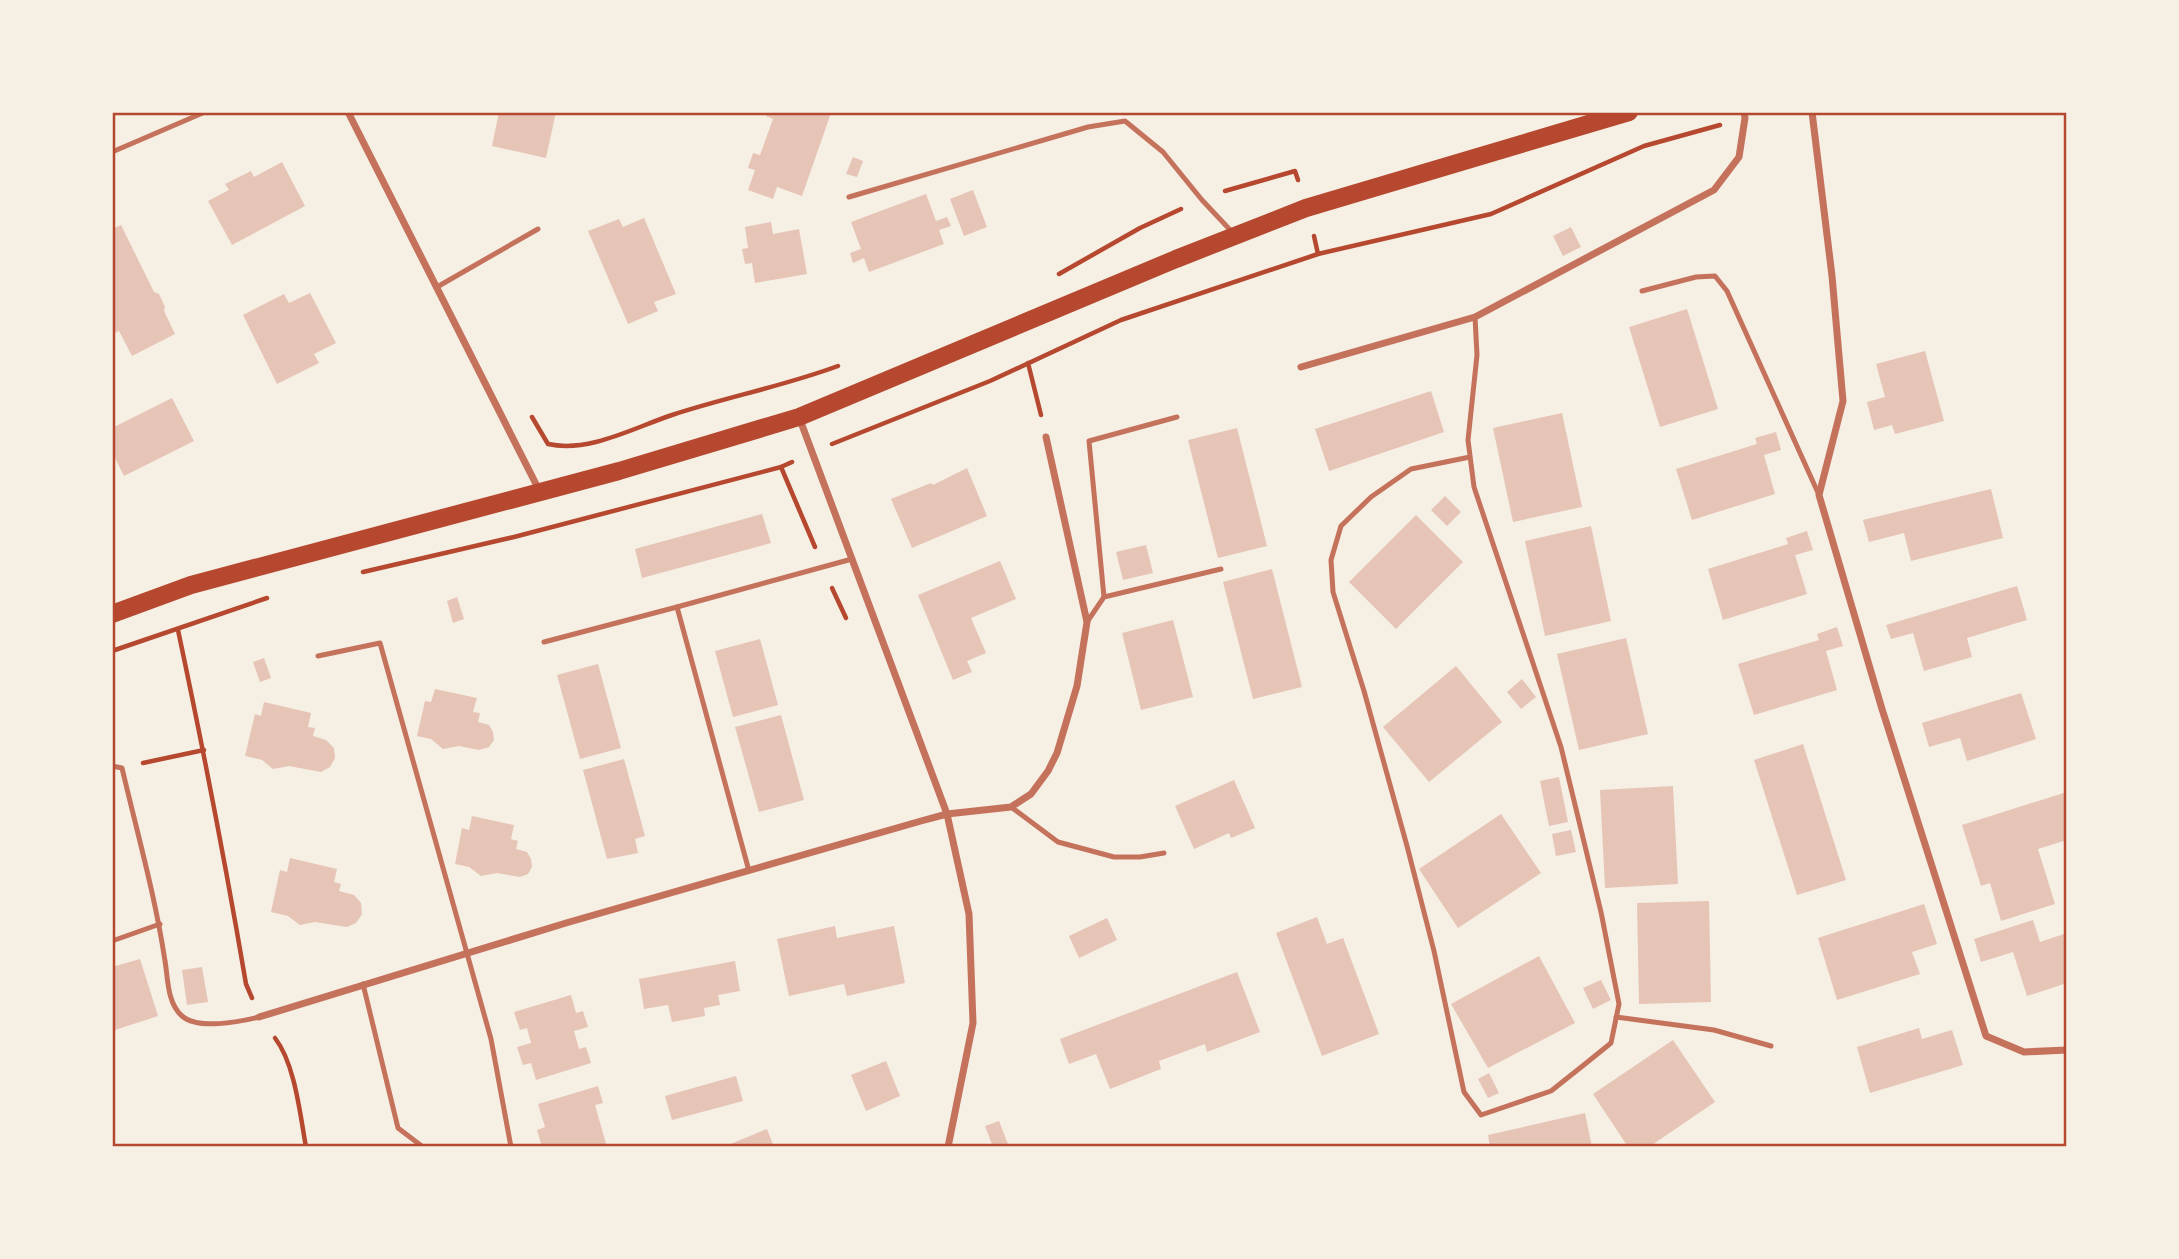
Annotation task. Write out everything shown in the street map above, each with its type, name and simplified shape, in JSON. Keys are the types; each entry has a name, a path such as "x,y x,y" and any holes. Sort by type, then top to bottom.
{"main road":[{"path":"112,614 191,584 540,492 799,417 1235,236 1332,200 1629,112"}],"street":[{"path":"348,112 540,492"},
{"path":"1301,367 1475,317 1714,190 1740,157 1744,112"},
{"path":"1812,112 1832,276 1843,401 1819,495 1886,722 1986,1036 2024,1052 2067,1050"},
{"path":"799,417 947,814 970,914 973,1023 948,1147"},
{"path":"259,1017 467,953 947,814 1011,807 1031,794 1057,753 1077,686 1087,622 1046,437"}],"lane":[{"path":"112,152 205,112"},
{"path":"849,197 1088,127 1125,121 1163,152 1235,236"},
{"path":"437,287 538,229"},
{"path":"1642,291 1696,277 1715,276 1727,291 1819,495"},
{"path":"1470,457 1411,468 1371,497 1341,526 1331,560 1333,592 1407,846 1434,951 1464,1092 1480,1115 1551,1091 1611,1043 1619,1004 1601,912 1561,747 1474,487 1468,440 1478,355 1475,317"},
{"path":"1087,622 1104,597 1089,441 1177,417"},
{"path":"544,642 852,559"},
{"path":"1104,597 1221,569"},
{"path":"677,607 749,871"},
{"path":"317,656 380,643 491,1039 511,1147"},
{"path":"112,766 122,768 160,924 171,1000 180,1015 192,1022 232,1023 259,1017"},
{"path":"1011,807 1058,842 1114,857 1164,853"},
{"path":"112,941 160,924"},
{"path":"363,984 398,1128 424,1147"},
{"path":"1616,1017 1714,1030 1771,1046"}],"path":[{"path":"1048,280 1140,228 1202,200 1295,171"},
{"path":"1028,363 1046,437"},
{"path":"526,408 548,444 564,447 612,437 673,415 806,378 842,365"},
{"path":"178,630 204,750 246,984 265,1028 277,1039 285,1055 306,1147"},
{"path":"122,768 204,750"}],"building":[{"path":"499,112 556,112 546,158 492,146"},
{"path":"768,112 831,113 802,196 777,187 773,199 748,190 755,170 748,168 753,153 760,155 773,119 766,116"},
{"path":"853,157 863,161 857,177 846,174"},
{"path":"282,162 305,206 232,245 208,201 229,190 225,184 251,171 254,177"},
{"path":"973,190 987,227 964,236 950,199"},
{"path":"926,194 936,221 947,217 951,226 939,230 944,244 869,272 864,258 853,263 850,253 861,249 851,222"},
{"path":"644,218 676,294 654,302 658,311 628,324 588,231 619,219 623,227"},
{"path":"771,222 773,234 799,229 807,274 755,283 752,263 745,264 742,249 748,248 745,227"},
{"path":"121,225 154,292 159,294 175,334 132,356 119,331 112,334 112,229"},
{"path":"1571,227 1581,247 1563,256 1553,236"},
{"path":"310,293 336,343 314,354 319,363 277,384 243,315 284,294 289,303"},
{"path":"1687,309 1718,409 1660,427 1629,327"},
{"path":"1925,351 1944,421 1895,434 1892,425 1874,430 1867,402 1885,397 1876,364"},
{"path":"1431,391 1444,432 1329,471 1315,429"},
{"path":"172,398 194,441 124,476 112,452 112,428"},
{"path":"1562,413 1582,507 1513,522 1493,428"},
{"path":"1237,428 1267,546 1218,558 1188,440"},
{"path":"1776,432 1781,450 1764,455 1775,494 1692,520 1676,469 1757,444 1755,438"},
{"path":"967,468 987,516 912,548 891,499 931,483 933,485"},
{"path":"1991,489 2003,538 1911,561 1904,533 1869,542 1863,520"},
{"path":"1445,496 1461,512 1447,526 1431,510"},
{"path":"762,514 771,543 642,578 635,549"},
{"path":"1416,515 1463,562 1396,629 1349,582"},
{"path":"1591,526 1611,621 1545,636 1525,541"},
{"path":"1807,531 1813,550 1795,555 1807,594 1723,620 1708,569 1788,544 1786,538"},
{"path":"1146,545 1153,573 1123,580 1116,552"},
{"path":"1000,561 1016,599 971,618 986,653 967,661 972,672 953,680 918,595"},
{"path":"1272,569 1302,687 1253,699 1223,582"},
{"path":"2017,586 2027,620 1967,638 1972,657 1924,671 1913,633 1891,639 1886,625"},
{"path":"457,597 464,619 453,623 447,601"},
{"path":"1173,620 1193,697 1141,710 1122,633"},
{"path":"1837,627 1843,646 1826,651 1837,690 1754,715 1738,664 1819,640 1817,634"},
{"path":"1626,638 1648,734 1579,750 1557,654"},
{"path":"760,639 778,705 733,717 715,651"},
{"path":"264,658 271,678 260,682 253,662"},
{"path":"598,664 621,748 580,759 557,675"},
{"path":"1456,666 1502,722 1429,782 1383,727"},
{"path":"1522,679 1536,697 1521,709 1507,692"},
{"path":"435,689 477,698 473,712 480,713 478,722 489,725 493,732 494,740 489,747 479,750 459,746 443,749 431,739 417,736 425,701 431,702"},
{"path":"2021,693 2036,739 1967,761 1960,738 1929,747 1922,723"},
{"path":"264,702 311,713 308,727 315,728 313,736 326,740 334,748 335,758 330,767 321,772 289,766 273,769 262,760 245,756 255,714 261,716"},
{"path":"781,715 804,800 759,812 735,727"},
{"path":"1803,744 1846,880 1797,895 1754,760"},
{"path":"624,759 645,836 635,839 638,853 607,859 583,770"},
{"path":"1559,777 1568,822 1549,826 1540,781"},
{"path":"1234,780 1255,828 1231,838 1229,833 1194,849 1175,806"},
{"path":"1673,786 1678,884 1605,888 1600,790"},
{"path":"2067,792 2067,840 2038,849 2055,904 2001,921 1990,883 1981,886 1962,825"},
{"path":"1501,814 1541,873 1458,928 1419,869"},
{"path":"472,816 514,825 511,839 518,841 516,849 527,852 531,859 532,867 528,874 520,877 497,873 481,876 469,867 455,864 462,828 469,830"},
{"path":"1571,830 1576,852 1556,856 1552,834"},
{"path":"290,858 337,869 334,882 341,884 339,891 354,895 361,903 362,914 356,923 347,927 315,922 300,925 288,916 271,912 280,870 287,872"},
{"path":"1709,901 1711,1002 1639,1004 1637,903"},
{"path":"1924,904 1937,944 1912,952 1920,974 1837,1000 1818,938"},
{"path":"1317,917 1327,944 1343,938 1379,1034 1322,1056 1276,933"},
{"path":"1107,918 1117,940 1079,958 1069,936"},
{"path":"2033,920 2040,942 2067,933 2067,983 2027,996 2013,952 1981,962 1974,939"},
{"path":"835,926 837,938 894,926 905,983 847,996 844,984 789,996 777,939"},
{"path":"1539,956 1575,1023 1488,1068 1451,1004"},
{"path":"140,959 158,1016 112,1031 112,967"},
{"path":"735,961 740,991 718,995 720,1005 704,1008 705,1016 672,1022 668,1005 644,1009 639,979"},
{"path":"202,967 208,1002 187,1005 182,970"},
{"path":"1237,972 1260,1032 1207,1052 1205,1044 1159,1061 1161,1069 1110,1089 1096,1054 1069,1064 1060,1039"},
{"path":"1601,980 1611,1000 1593,1009 1583,988"},
{"path":"571,995 576,1013 583,1011 588,1027 574,1031 579,1049 586,1047 591,1063 536,1080 531,1063 523,1065 517,1047 531,1043 527,1028 520,1030 514,1012"},
{"path":"1919,1028 1922,1039 1952,1030 1963,1065 1870,1093 1857,1047"},
{"path":"1673,1040 1715,1102 1649,1147 1628,1147 1593,1094"},
{"path":"886,1061 900,1096 866,1111 851,1075"},
{"path":"1489,1073 1499,1093 1488,1098 1478,1079"},
{"path":"736,1076 743,1101 672,1120 665,1096"},
{"path":"598,1086 603,1103 595,1105 607,1147 542,1147 537,1130 545,1127 538,1104"},
{"path":"1585,1113 1592,1147 1490,1147 1488,1135"},
{"path":"999,1121 1008,1144 993,1147 985,1126"},
{"path":"767,1129 774,1147 723,1147"}]}
